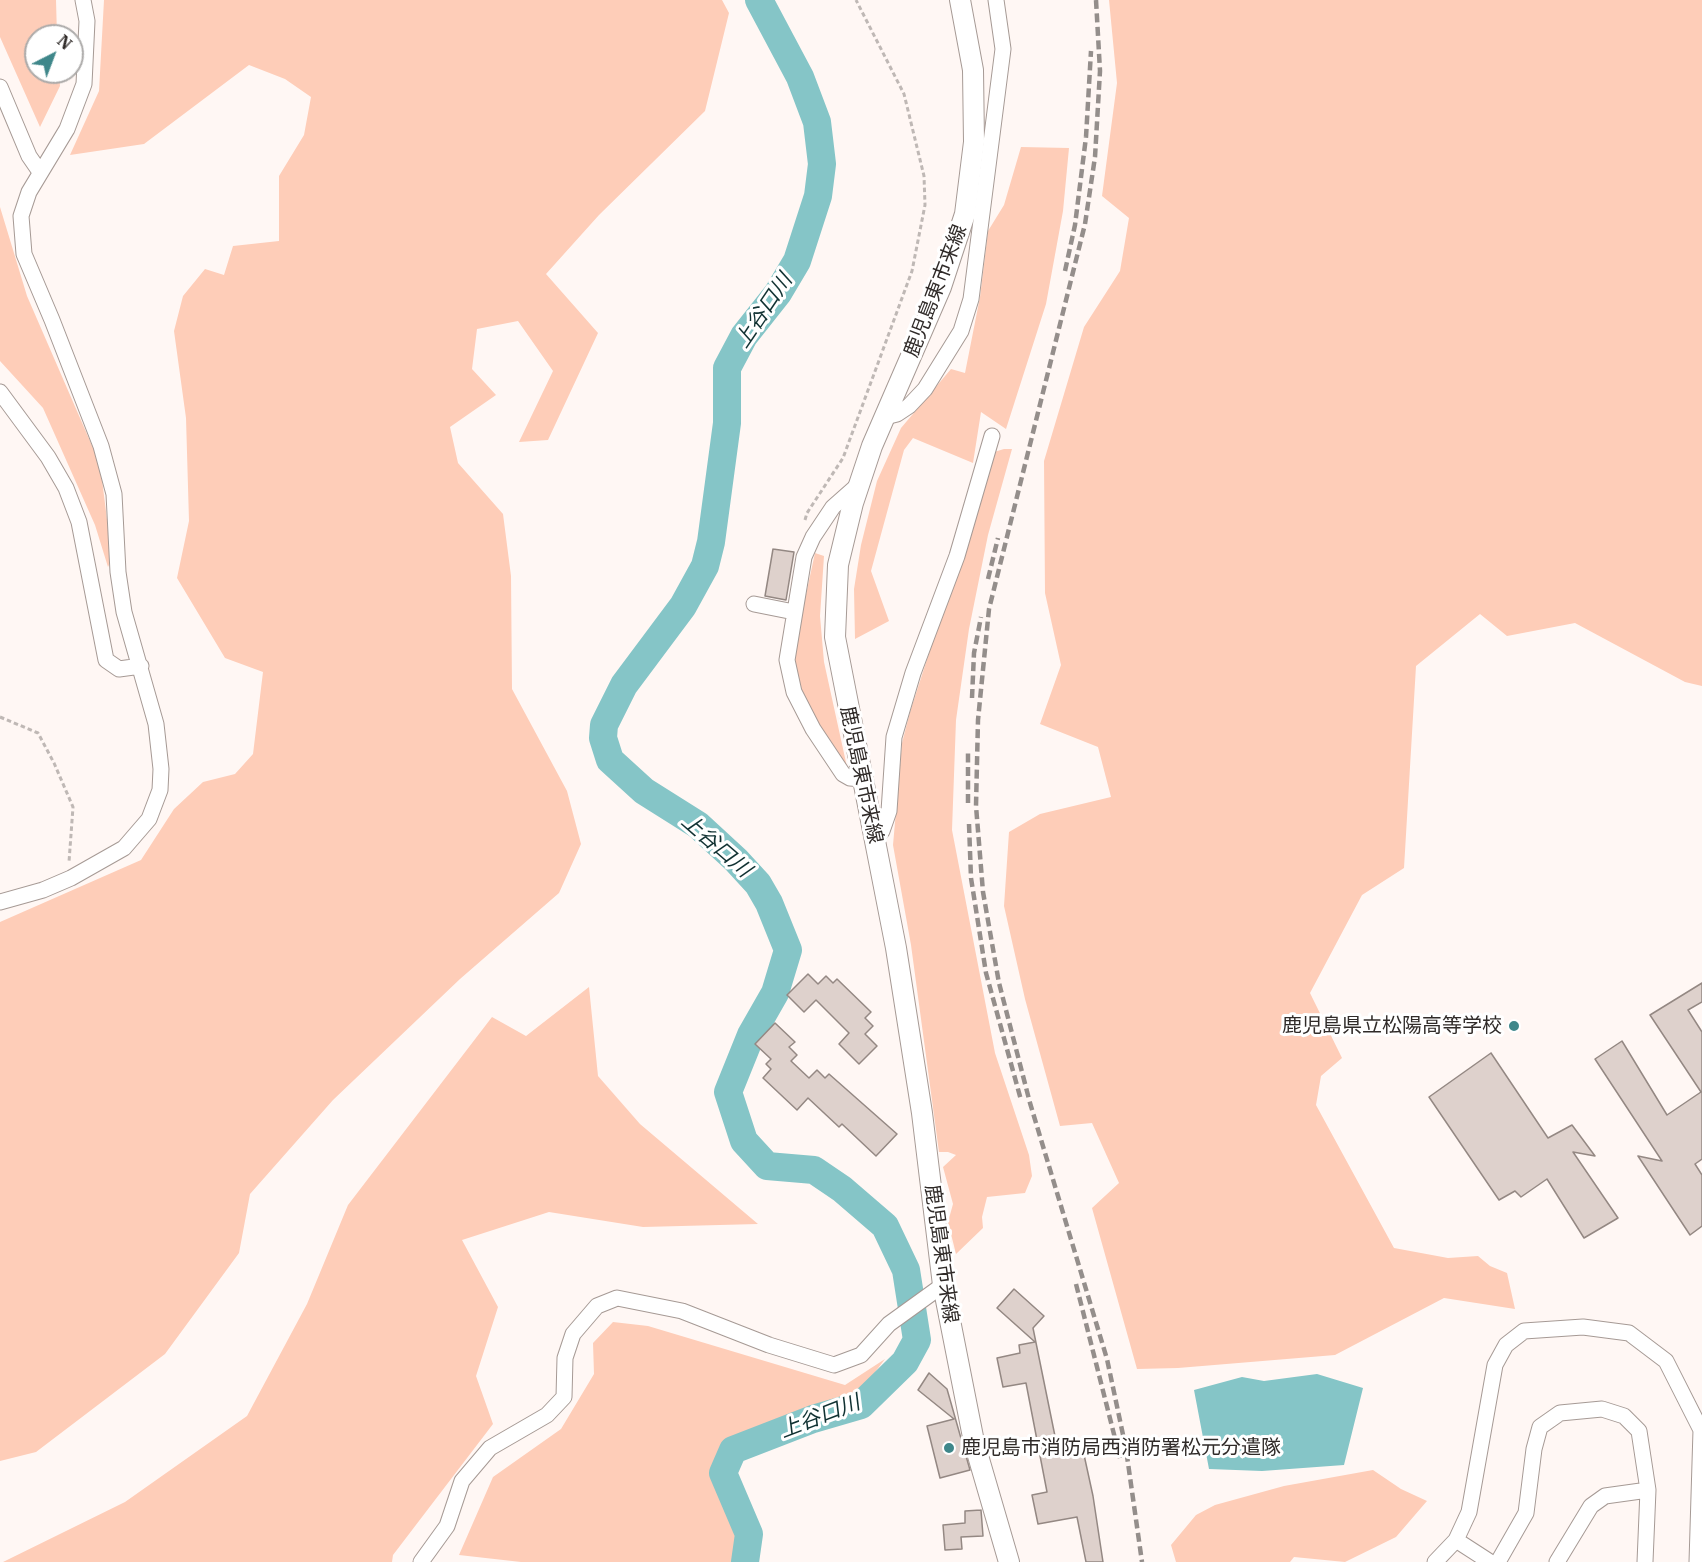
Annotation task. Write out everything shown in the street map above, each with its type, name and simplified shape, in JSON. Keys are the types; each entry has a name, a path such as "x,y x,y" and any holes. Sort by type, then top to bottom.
{"main road":[{"name":"鹿児島東市来線","path":"960,0 973,70 974,142 965,214 941,287 859,484 838,565 835,637 896,948 943,1285 974,1442 1009,1562"}],"street":[{"path":"0,902 43,890 71,878 124,848 149,819 160,790 161,769 156,724 124,612 118,572 114,495 101,446 24,254 21,216 29,192 67,129 84,84 87,21 83,0"},
{"path":"885,417 897,414 909,406 925,389 961,331 971,299 1003,49 996,0"},
{"path":"0,87 29,156 40,172"},
{"path":"0,392 48,457 69,496 79,522 106,660 119,669 141,666"},
{"path":"874,839 882,831 889,812 894,737 912,673 957,556 992,436"},
{"path":"859,484 832,507 804,557 787,660 794,692 813,729 843,774 849,778 862,779"},
{"path":"754,604 794,612"},
{"path":"421,1562 447,1526 462,1481 490,1448 547,1415 564,1397 565,1358 573,1334 597,1306 617,1298 682,1311 769,1345 834,1365 861,1355 888,1324 943,1285"},
{"path":"1435,1562 1456,1540 1469,1512 1495,1365 1506,1345 1524,1331 1583,1327 1629,1333 1666,1361 1701,1430 1697,1562"},
{"path":"1498,1562 1526,1513 1534,1449 1540,1427 1560,1413 1602,1409 1624,1416 1639,1431 1648,1490 1645,1562"},
{"path":"1557,1562 1591,1506 1605,1496 1648,1490"},
{"path":"1456,1540 1490,1562"}],"path":[{"path":"816,533 805,521 807,513 843,458 912,271 925,205 924,176 904,94 855,0"},
{"path":"0,717 38,733 66,790 73,807 69,862 71,878"}],"shaded area":[{"path":"0,0 56,0 57,24 24,24 24,84 60,84 40,127 0,37"},
{"path":"104,0 722,0 729,13 705,111 599,215 546,274 598,333 548,440 519,442 553,371 518,321 477,329 472,369 496,395 450,427 458,463 503,514 511,576 512,689 567,791 581,844 559,893 460,979 333,1100 250,1194 239,1253 165,1354 36,1452 0,1461 0,922 141,860 174,809 203,782 235,774 253,754 263,672 225,658 177,578 189,521 186,418 174,331 183,296 205,269 224,275 233,246 279,241 279,176 304,135 311,97 285,79 249,65 144,144 70,155 99,91"},
{"path":"1109,0 1702,0 1702,686 1685,682 1575,623 1507,636 1480,614 1416,666 1404,868 1362,895 1310,993 1342,1058 1321,1076 1316,1105 1394,1248 1448,1258 1478,1256 1490,1266 1507,1273 1515,1309 1444,1298 1335,1355 1178,1368 1137,1369 1092,1208 1119,1183 1092,1123 1060,1126 1025,999 1004,906 1009,832 1040,814 1111,797 1098,747 1040,724 1061,665 1045,593 1044,461 1084,327 1120,271 1129,218 1102,196 1117,83"},
{"path":"1021,147 1069,148 1063,211 1046,304 1006,429 981,412 973,463 913,438 904,450 871,571 889,621 855,639 854,589 861,545 877,481 901,428 951,369 965,373 980,297 988,231 1004,205"},
{"path":"0,207 27,296 100,464 112,559 108,567 95,525 43,408 0,361"},
{"path":"1012,449 988,535 969,629 956,720 952,830 995,1053 1029,1155 1032,1176 1025,1193 987,1197 982,1217 983,1228 956,1254 948,1222 953,1204 943,1167 956,1155 939,1152 911,945 893,845 902,743 910,712 994,452"},
{"path":"815,553 824,556 820,616 824,662 847,767 813,718 799,685 794,664 795,645"},
{"path":"589,987 598,1076 640,1124 758,1224 643,1227 549,1212 462,1240 498,1307 476,1376 493,1424 393,1555 392,1562 3,1562 125,1502 247,1416 307,1304 348,1205 492,1017 526,1036"},
{"path":"613,1322 648,1326 845,1385 885,1359 857,1396 726,1443 714,1470 741,1533 737,1562 521,1562 459,1555 493,1477 561,1429 594,1374 593,1343"},
{"path":"1373,1470 1401,1489 1427,1501 1396,1537 1345,1562 1294,1557 1290,1562 1176,1562 1171,1545 1196,1515 1215,1505 1284,1486"}],"water":[{"path":"1317,1374 1363,1388 1344,1465 1262,1471 1209,1469 1194,1390 1242,1377 1264,1381"}],"building":[{"path":"773,549 794,552 786,600 765,596"},
{"path":"808,974 818,984 826,976 833,983 837,979 871,1012 865,1018 873,1026 865,1034 877,1046 859,1064 839,1044 849,1033 816,1000 804,1012 787,995"},
{"path":"1702,983 1702,1002 1688,1010 1702,1032 1702,1159 1695,1164 1702,1175 1702,1226 1690,1235 1638,1156 1662,1161 1595,1059 1622,1041 1667,1115 1701,1092 1650,1015"},
{"path":"775,1023 795,1042 789,1047 797,1055 791,1061 809,1078 817,1070 825,1078 829,1074 897,1134 876,1156 842,1124 839,1127 808,1098 797,1110 763,1078 771,1069 766,1064 771,1059 755,1044"},
{"path":"1491,1053 1548,1138 1572,1125 1595,1156 1573,1152 1618,1218 1584,1238 1547,1179 1521,1197 1515,1191 1499,1200 1429,1097"},
{"path":"1014,1289 1044,1316 1033,1328 1057,1446 1081,1441 1093,1496 1103,1562 1086,1562 1077,1517 1038,1524 1032,1495 1047,1492 1026,1383 1003,1387 997,1358 1020,1353 1019,1345 1035,1342 997,1308"},
{"name":"鹿児島市消防局西消防署松元分遣隊","path":"929,1373 947,1389 970,1470 940,1478 927,1426 954,1419 918,1390"},
{"path":"981,1510 983,1536 961,1537 962,1549 945,1550 943,1525 965,1523 965,1511"}],"waterway":[{"name":"上谷口川","path":"745,1562 749,1534 723,1473 733,1450 813,1419 861,1405 905,1362 917,1340 906,1270 885,1226 842,1189 814,1170 767,1166 744,1141 728,1092 751,1035 775,993 788,950 769,903 758,884 698,825 644,791 610,760 603,738 604,725 624,685 683,606 705,566 711,542 727,423 727,368 744,336 778,293 797,261 818,196 822,164 817,122 800,77 759,0"}],"railway":[{"path":"1096,0 1100,71 1095,157 1085,224 989,609 978,720 976,806 983,892 999,983 1030,1103 1107,1359 1126,1449 1142,1562"},
{"path":"1065,271 1075,225 1086,137 1091,51"},
{"path":"988,579 998,538"},
{"path":"972,698 974,653 981,617"},
{"path":"968,752 968,803"},
{"path":"969,824 971,878 986,973 1021,1100"},
{"path":"1076,1284 1120,1458"}],"place":[{"name":"鹿児島県立松陽高等学校","path":"1514,1026"},
{"name":"鹿児島市消防局西消防署松元分遣隊","path":"949,1448"}]}
